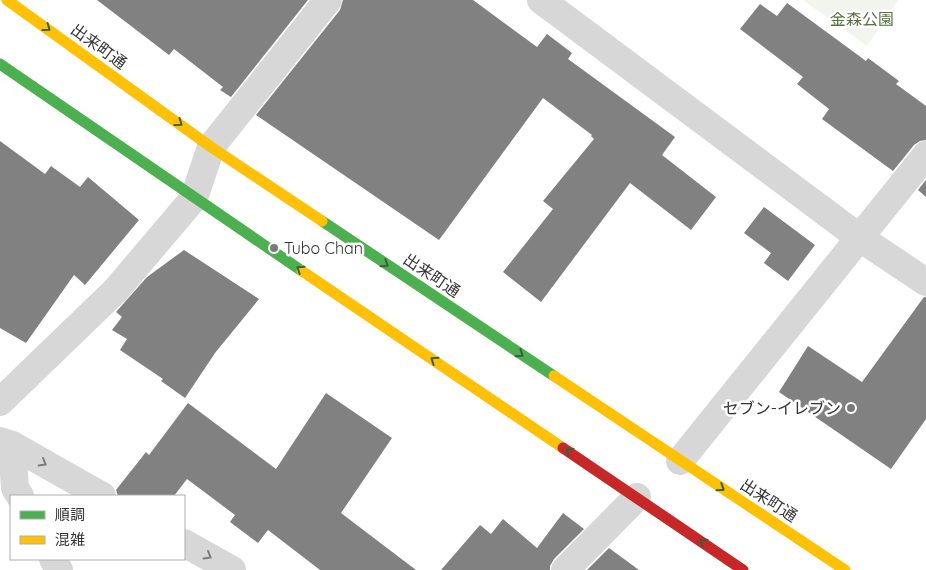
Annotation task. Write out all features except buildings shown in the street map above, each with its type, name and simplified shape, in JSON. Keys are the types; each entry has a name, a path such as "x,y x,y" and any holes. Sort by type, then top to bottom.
{"main road":[{"name":"出来町通","path":"7,0 211,147 845,570"},
{"path":"0,64 194,198 743,570"}],"street":[{"path":"0,402 116,290 194,198 211,147 328,0"},
{"path":"541,0 860,238 926,282"},
{"path":"680,461 926,155"},
{"path":"6,443 15,488 19,495"},
{"path":"6,443 100,495"},
{"path":"565,570 637,497"},
{"path":"185,544 232,570"}],"green space":[{"name":"金森公園","path":"803,0 898,0 867,46"}],"traffic: fast":[{"path":"0,64 302,271"},
{"path":"322,221 554,376"}],"traffic: slow":[{"path":"7,0 211,147 322,221"},
{"path":"302,271 563,448"},
{"path":"554,376 845,570"}],"traffic: jam":[{"path":"563,448 743,570"}],"place":[{"name":"Tubo Chan","path":"274,248"},
{"name":"セブン-イレブン","path":"851,408"}]}
